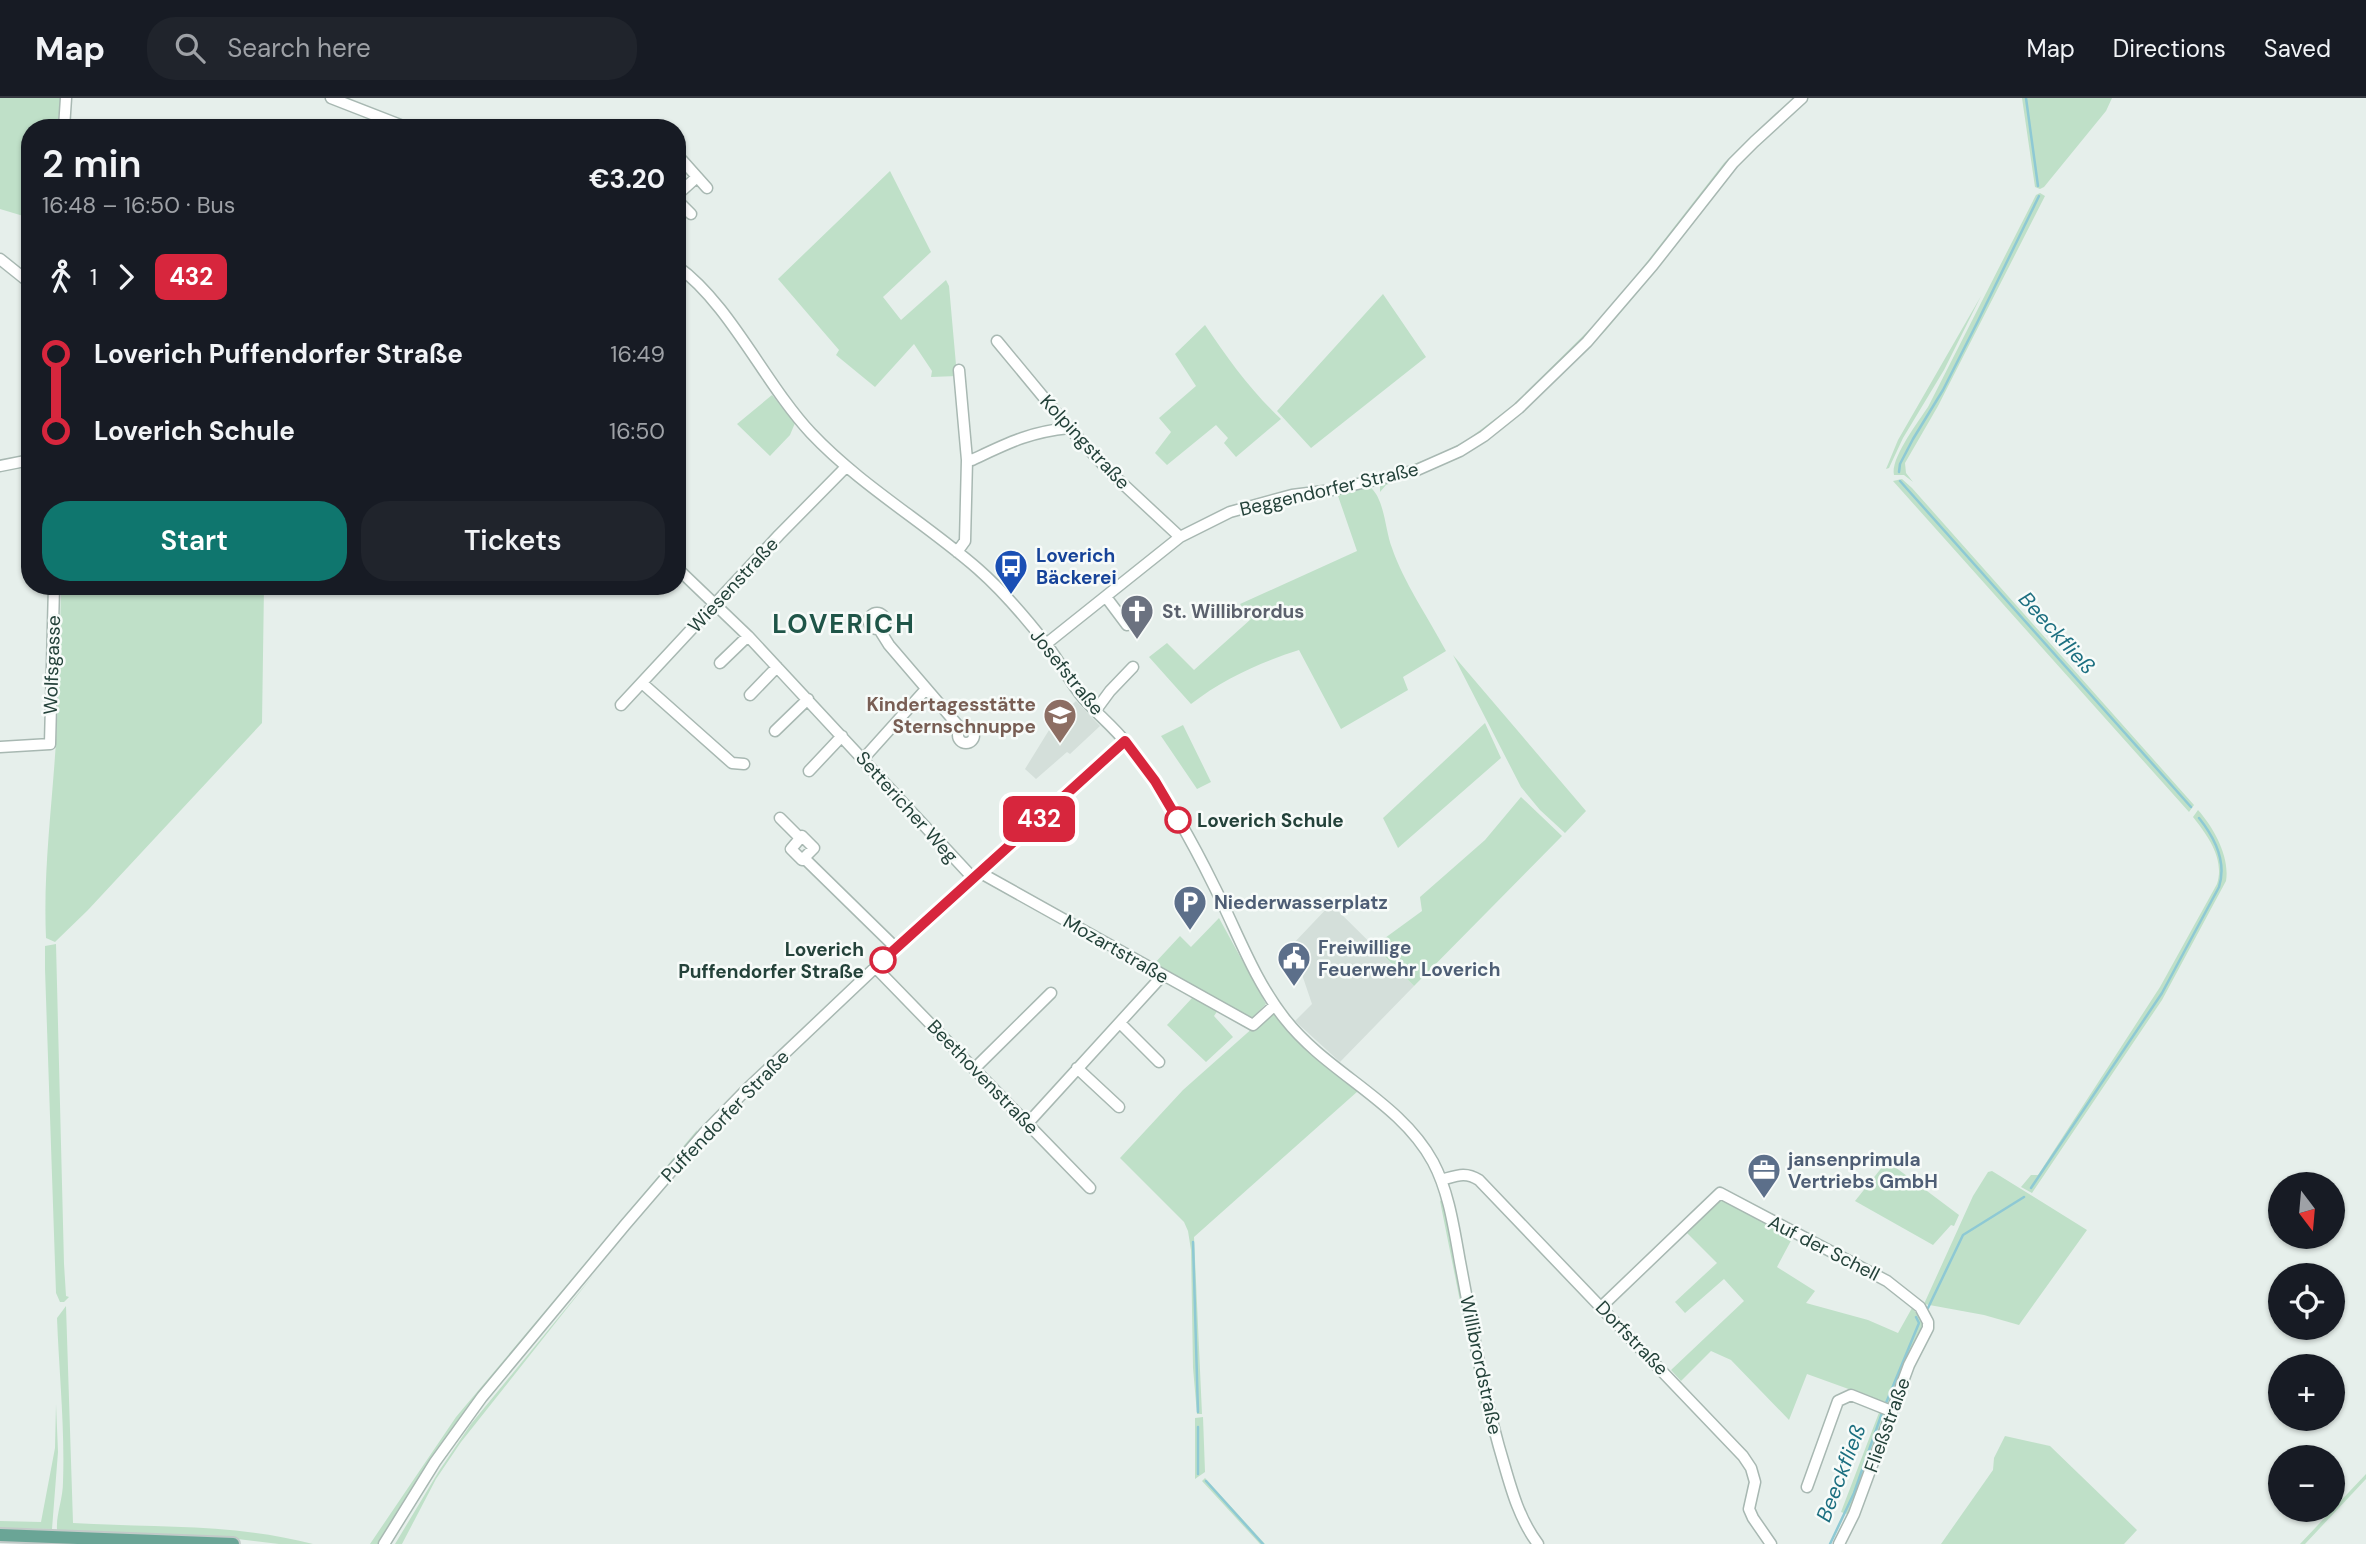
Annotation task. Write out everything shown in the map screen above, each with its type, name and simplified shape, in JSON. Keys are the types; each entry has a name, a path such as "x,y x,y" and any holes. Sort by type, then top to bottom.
{"main road":[{"path":"0,1535 233,1544"}],"street":[{"path":"65,119 66,98"},
{"path":"331,98 385,119"},
{"name":"Beggendorfer Straße","path":"1046,644 1180,537 1230,512 1259,503 1332,490 1416,470 1460,451 1484,436 1519,408 1594,334 1733,163 1802,98"},
{"path":"686,165 707,188"},
{"path":"686,188 697,177"},
{"path":"686,208 691,214"},
{"path":"0,260 21,276"},
{"name":"Josefstraße","path":"686,277 710,298 807,429 846,467 957,552 1007,597 1046,644 1082,696 1125,741 1169,803 1262,985 1275,1005 1296,1033 1337,1068"},
{"name":"Kolpingstraße","path":"997,341 1069,428 1109,471 1180,537"},
{"path":"957,552 965,541 967,460 959,370"},
{"path":"967,460 1020,437 1069,428"},
{"path":"0,466 21,462"},
{"name":"Wiesenstraße","path":"621,705 846,467"},
{"name":"Settericher Weg","path":"686,576 808,699 915,817 976,875"},
{"name":"Wolfsgasse","path":"0,747 50,744 54,595"},
{"path":"1106,597 1127,625"},
{"path":"879,629 888,645 961,729"},
{"path":"720,663 748,636"},
{"path":"750,695 777,667"},
{"path":"1096,710 1133,667"},
{"path":"642,683 732,763 744,764"},
{"path":"864,758 926,689"},
{"path":"775,731 808,699"},
{"name":"Settericher Weg","path":"809,771 842,736"},
{"name":"Puffendorfer Straße","path":"384,1544 465,1419 705,1132 895,948 1125,741"},
{"path":"780,818 800,838 791,849 802,860 804,858 895,948"},
{"name":"Mozartstraße","path":"976,875 1253,1025 1275,1005"},
{"name":"Beethovenstraße","path":"875,967 1090,1188"},
{"path":"1028,1123 1163,975"},
{"path":"974,1069 1051,993"},
{"path":"1120,1023 1159,1062"},
{"path":"1077,1068 1119,1107"},
{"name":"Willibrordstraße","path":"1337,1068 1381,1104 1415,1137 1432,1159 1441,1180 1452,1220 1492,1422 1513,1496 1538,1544"},
{"name":"Dorfstraße","path":"1441,1180 1462,1174 1472,1175 1479,1180 1743,1456 1751,1468 1755,1482 1749,1509 1771,1544"},
{"name":"Auf der Schell","path":"1601,1307 1720,1193 1886,1281 1920,1307"},
{"name":"Fließstraße","path":"1839,1544 1854,1514 1909,1365 1928,1328 1928,1322 1920,1307"},
{"path":"1807,1487 1838,1401 1851,1395 1891,1411"}],"shaded area":[{"name":"Kindertagesstätte Sternschnuppe","path":"1076,701 1100,726 1070,754 1067,752 1036,779 1025,769 1054,722"},
{"path":"1331,904 1414,986 1340,1062 1295,1021 1312,1004 1292,945"}],"green space":[{"path":"0,98 61,98 58,119 21,119 21,215 0,209"},
{"path":"1796,98 1576,348 1500,419 1458,448 1416,466 1368,479 1336,484 1398,470 1438,455 1467,440 1511,407 1595,324 1625,290 1724,163"},
{"path":"2022,98 2112,98 2106,111 2040,189 2035,187"},
{"path":"890,171 931,252 883,297 901,320 946,280 949,286 957,376 931,377 932,371 914,344 875,387 836,355 839,350 778,279"},
{"path":"2040,193 2045,196 1938,406 1905,463 1906,473 1913,482 1904,475 1894,475 1900,450 1928,407 2036,195"},
{"path":"1652,271 1655,272 1606,330 1495,434 1457,459 1386,485 1380,492 1382,483 1407,477 1447,461 1575,358 1612,320"},
{"path":"1383,294 1426,357 1311,448 1277,411"},
{"path":"1981,296 1944,370 1886,469 1898,440"},
{"path":"1205,325 1240,374 1281,419 1236,457 1224,443 1228,438 1216,425 1167,465 1155,453 1171,432 1159,418 1196,386 1175,354"},
{"path":"772,395 795,423 790,435 770,456 737,424"},
{"path":"1902,479 2194,805 2189,812 1893,481"},
{"path":"1370,487 1379,499 1390,541 1403,574 1446,651 1403,677 1408,690 1341,729 1299,650 1243,672 1191,704 1149,657 1167,643 1194,670 1251,619 1240,604 1357,551 1337,493"},
{"path":"61,595 264,595 262,723 55,942 46,938 46,889 57,722"},
{"path":"1453,655 1586,811 1565,833 1540,810 1521,787"},
{"path":"1485,723 1501,758 1398,848 1383,818"},
{"path":"1183,725 1211,782 1197,789 1161,736"},
{"path":"1521,797 1562,836 1414,986 1374,946 1422,911 1420,897 1485,840"},
{"path":"2198,810 2220,843 2226,862 2226,881 2162,1000 2032,1193 2021,1187 2031,1175 2038,1175 2160,987 2217,884 2217,857 2193,817"},
{"path":"1219,918 1266,1004 1250,1020 1153,965 1180,936 1191,947"},
{"path":"56,944 64,1264 66,1296 69,1297 64,1302 60,1302 56,1293 45,969 45,946"},
{"path":"1193,997 1218,1010 1214,1016 1233,1037 1206,1062 1167,1025"},
{"path":"1273,1010 1301,1043 1358,1091 1194,1237 1202,1414 1197,1414 1188,1231 1184,1222 1120,1158 1183,1090"},
{"path":"697,1130 696,1136 609,1237 441,1447 378,1544 370,1544 456,1417"},
{"path":"1887,1161 1959,1215 1954,1226 1951,1225 1933,1245 1855,1201"},
{"path":"1992,1171 2087,1230 2019,1325 1984,1315 1924,1304 1973,1196 1988,1172"},
{"path":"1443,1199 1486,1413 1483,1416 1440,1201"},
{"path":"1722,1200 1794,1235 1777,1267 1815,1291 1806,1303 1868,1320 1898,1333 1912,1308 1923,1321 1923,1332 1890,1404 1807,1374 1789,1420 1731,1360 1711,1351 1681,1381 1671,1370 1744,1301 1724,1279 1685,1313 1675,1302 1717,1263 1686,1232 1614,1300 1610,1309 1605,1305 1713,1202"},
{"path":"595,1273 461,1442 436,1479 402,1544 395,1544 439,1471 471,1424"},
{"path":"66,1306 73,1523 223,1529 313,1544 279,1544 213,1536 57,1530 63,1488 63,1421 57,1318"},
{"path":"56,1404 58,1452 52,1529 0,1528 0,1521 41,1522 55,1448"},
{"path":"1880,1410 1887,1415 1850,1515 1841,1512"},
{"path":"1203,1417 1205,1472 1195,1479 1195,1418"},
{"path":"2005,1436 2050,1446 2137,1530 2124,1544 1941,1544 1993,1470 1994,1458"},
{"path":"2366,1474 2366,1479 2345,1501 2345,1496"},
{"path":"1205,1478 1265,1544 1260,1544 1202,1481"},
{"path":"2321,1522 2326,1522 2305,1544 2300,1544"}],"waterway":[{"name":"Beeckfließ","path":"2026,98 2038,186"},
{"name":"Beeckfließ","path":"1899,472 1900,464 1943,390 2039,196"},
{"name":"Beeckfließ","path":"1900,481 2191,807"},
{"name":"Beeckfließ","path":"2031,1188 2162,993 2219,887 2222,868 2218,851 2199,818"},
{"name":"Beeckfließ","path":"1928,1308 1963,1235 2024,1197"},
{"path":"1193,1242 1198,1412"},
{"name":"Beeckfließ","path":"1886,1403 1919,1323 1916,1317"},
{"name":"Beeckfließ","path":"1830,1544 1854,1493 1882,1413"},
{"path":"1198,1427 1198,1474"},
{"path":"1206,1481 1263,1544"}],"bus line":[{"name":"432","path":"883,960 1125,741 1155,781 1178,820"}],"place":[{"name":"Loverich Bäckerei","path":"1011,596"},
{"name":"St. Willibrordus","path":"1137,641"},
{"name":"Kindertagesstätte Sternschnuppe","path":"1060,745"},
{"name":"Loverich Schule","path":"1178,820"},
{"name":"Niederwasserplatz","path":"1190,932"},
{"name":"Loverich Puffendorfer Straße","path":"883,960"},
{"name":"Freiwillige Feuerwehr Loverich","path":"1294,988"},
{"name":"jansenprimula Vertriebs GmbH","path":"1764,1200"}],"district":[{"name":"LOVERICH","path":"844,624"}]}
